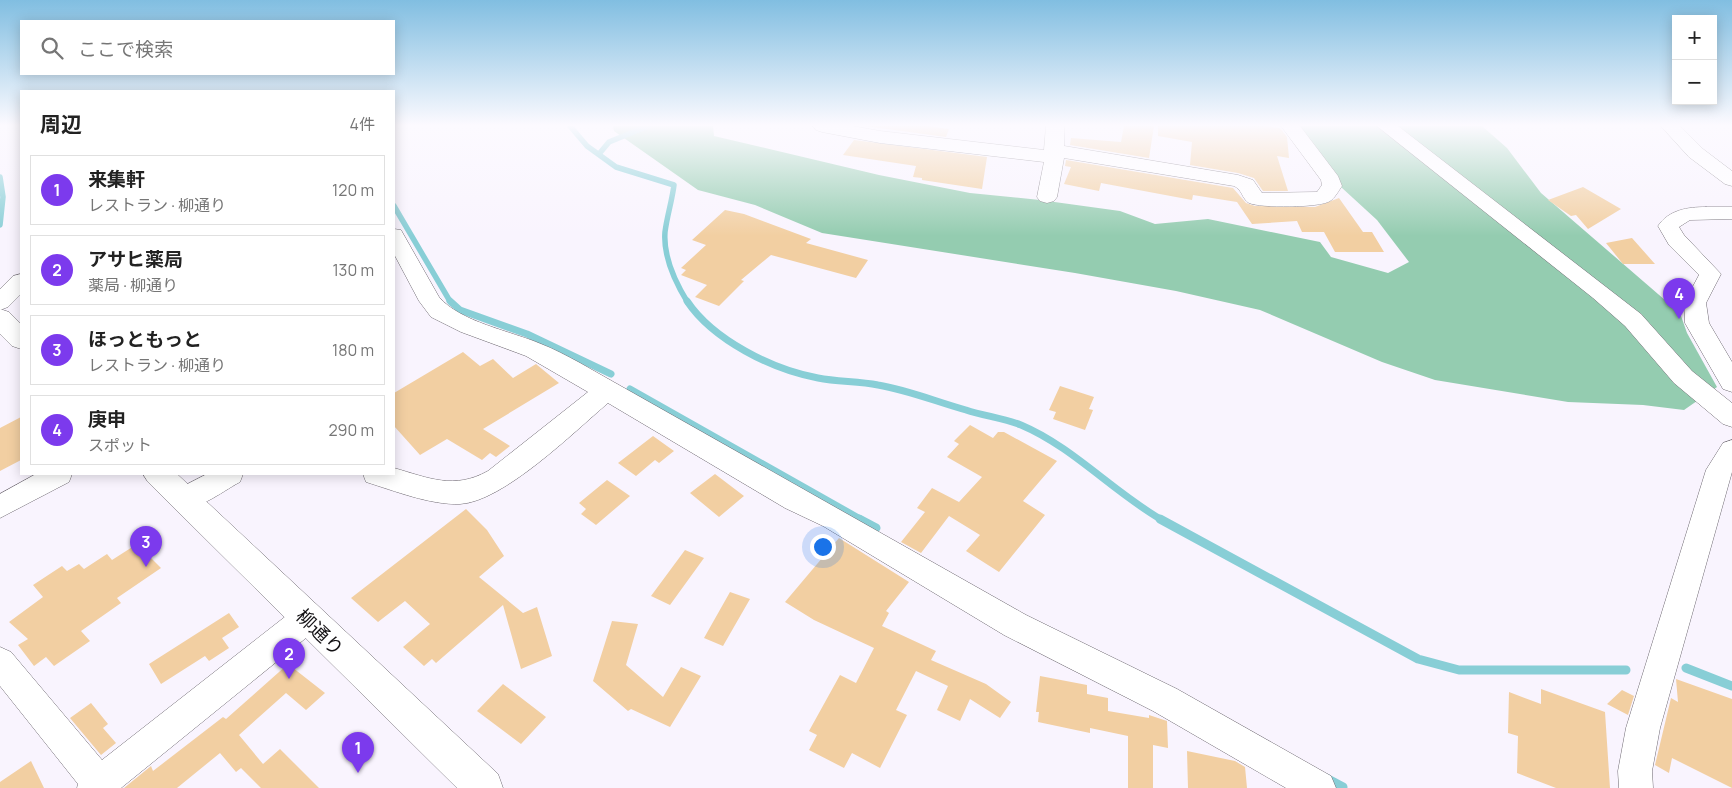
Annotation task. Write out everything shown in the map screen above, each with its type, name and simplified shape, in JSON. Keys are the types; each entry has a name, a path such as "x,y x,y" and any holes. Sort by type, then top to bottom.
{"street":[{"path":"1047,196 1052,163"},
{"path":"1118,163 1238,181 1246,184 1257,199 1295,200 1323,197 1332,186 1331,180 1318,163"},
{"path":"1433,163 1633,320 1683,377 1732,417"},
{"path":"1709,163 1732,180"},
{"path":"1732,213 1682,215 1672,220 1668,226 1680,246 1700,261 1710,274 1695,303 1697,323 1732,383"},
{"path":"395,237 430,301 439,312 469,326 534,350 571,369 795,500 833,518 1014,625 1165,700 1319,788"},
{"path":"20,283 1,316 20,339"},
{"path":"380,475 445,492 461,493 480,488 498,479 606,391"},
{"path":"1636,788 1635,771 1643,728 1720,470 1732,450"},
{"path":"0,507 57,475"},
{"name":"柳通り","path":"159,475 484,788"},
{"path":"184,499 228,475"},
{"path":"0,662 99,787 306,618"}],"green space":[{"path":"659,163 827,163 970,193 1120,211 1155,224 1208,219 1320,242 1331,257 1388,273 1409,262 1377,220 1341,187 1324,163 1518,163 1541,193 1680,313 1687,333 1717,387 1684,410 1643,405 1568,402 1435,380 1382,362 1260,310 1176,291 1075,273 822,233 755,205 698,190"}],"building":[{"path":"895,163 986,163 982,189 913,177 916,166"},
{"path":"1066,163 1083,163 1233,188 1246,203 1255,206 1315,207 1339,198 1363,232 1372,232 1384,252 1335,252 1324,232 1302,232 1297,221 1252,224 1237,202 1193,195 1192,200 1101,183 1099,191 1064,184 1071,167 1065,166"},
{"path":"1190,163 1279,163 1288,191 1263,191 1254,178 1238,173 1190,165"},
{"path":"1583,187 1621,209 1588,229 1576,215 1571,216 1548,200"},
{"path":"725,210 744,214 811,239 806,243 868,260 856,278 771,255 741,280 744,281 719,306 695,297 707,285 681,275 686,270 681,268 706,245 692,240"},
{"path":"1632,238 1655,264 1623,264 1606,243"},
{"path":"463,352 480,366 493,359 513,378 536,364 559,383 483,429 510,446 496,457 490,453 482,460 447,439 420,455 395,427 395,392"},
{"path":"1060,386 1094,397 1089,409 1093,410 1085,430 1053,419 1056,412 1049,410"},
{"path":"20,418 20,461 0,471 0,428"},
{"path":"970,425 993,438 998,432 1004,432 1057,461 1023,501 1045,515 999,572 966,551 980,535 949,516 921,553 901,542 925,512 917,508 932,488 959,502 982,477 947,457 959,444 954,441"},
{"path":"653,436 674,451 659,463 655,460 636,476 618,463"},
{"path":"715,474 744,496 719,517 690,493"},
{"path":"607,480 630,496 596,525 581,514 586,509 579,503"},
{"path":"466,509 487,530 504,556 479,577 523,613 537,607 552,656 521,669 503,605 436,663 432,659 424,666 403,647 430,624 405,601 378,622 351,598"},
{"path":"839,538 909,582 886,611 889,613 882,626 936,651 931,660 986,684 1011,702 1000,718 970,699 960,721 937,710 948,686 916,671 896,710 907,715 880,768 852,753 844,768 809,750 817,735 809,731 840,675 856,683 874,648 814,620 785,602"},
{"path":"137,544 161,568 117,598 121,603 81,631 90,641 54,666 46,657 34,666 18,645 28,639 9,622 43,597 33,585 62,566 67,571 79,564 84,569 107,554 112,560"},
{"path":"685,550 704,558 670,605 651,596"},
{"path":"730,592 750,599 723,646 704,638"},
{"path":"229,613 239,627 222,638 229,648 209,661 205,656 161,684 149,664"},
{"path":"612,621 638,624 626,665 663,697 681,667 701,676 670,727 631,709 628,711 593,681"},
{"path":"288,664 325,693 306,710 286,693 239,735 263,764 280,749 319,788 261,788 241,768 236,772 220,753 177,788 124,788 151,766 153,771 223,717 226,719"},
{"path":"1040,676 1087,685 1087,694 1108,698 1108,711 1149,718 1149,715 1167,721 1168,748 1153,745 1153,788 1128,788 1128,736 1090,728 1090,733 1038,722 1039,712 1036,712"},
{"path":"1676,679 1732,699 1732,788 1672,758 1669,773 1655,765 1671,698 1678,702"},
{"path":"503,684 546,717 521,744 477,711"},
{"path":"1541,689 1605,712 1610,788 1556,788 1517,773 1518,736 1508,733 1509,692 1541,704"},
{"path":"1622,690 1634,696 1628,715 1607,704"},
{"path":"91,703 108,724 103,728 116,743 101,755 70,718"},
{"path":"1187,751 1235,761 1245,767 1247,788 1188,788"},
{"path":"31,761 44,788 0,788 0,782"}],"waterway":[{"path":"610,163 616,167 674,185 665,232 666,251 674,278 688,303"},
{"path":"0,177 3,197 0,225"},
{"path":"395,208 451,303"},
{"path":"450,301 460,310 527,334 611,374"},
{"path":"687,301 698,315 728,340 745,351 782,368 818,378 889,387 1021,425 1040,434 1076,457 1144,509 1162,520"},
{"path":"630,389 862,520"},
{"path":"859,519 876,528"},
{"path":"1160,519 1418,659 1459,670 1626,670"},
{"path":"1686,668 1732,686"},
{"path":"1326,778 1343,787"}],"place":[{"name":"庚申","path":"1679,319"},
{"name":"ほっともっと","path":"146,567"},
{"name":"アサヒ薬局","path":"289,679"},
{"name":"来集軒","path":"358,773"}]}
